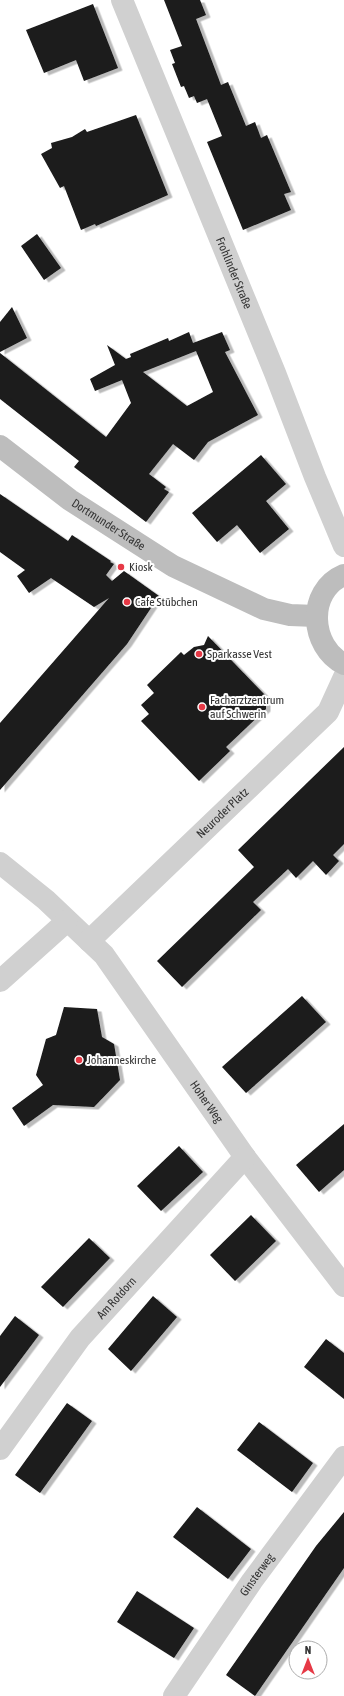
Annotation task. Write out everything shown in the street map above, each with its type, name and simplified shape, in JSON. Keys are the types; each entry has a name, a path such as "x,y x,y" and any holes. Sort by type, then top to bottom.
{"main road":[{"name":"Dortmunder Straße","path":"0,446 70,500 173,566 264,609 290,615 316,616"},
{"path":"344,575 330,584 323,596 316,616 319,636 324,646 331,655 344,664"}],"street":[{"name":"Frohlinder Straße","path":"122,0 276,373 315,477 344,546"},
{"name":"Neuroder Platz","path":"89,941 328,712 344,677"},
{"name":"Hoher Weg","path":"0,863 46,900 104,955 245,1157 344,1286"},
{"path":"0,981 67,921"},
{"name":"Am Rotdorn","path":"0,1449 80,1338 245,1157"},
{"name":"Ginsterweg","path":"174,1696 252,1581 344,1457"}],"building":[{"path":"164,0 200,0 206,15 196,19 221,85 228,82 246,126 255,122 261,138 267,135 291,192 284,194 291,210 243,230 207,142 222,136 207,99 197,103 194,96 189,98 184,86 181,87 172,64 175,63 170,50 182,46"},
{"path":"93,4 118,68 84,81 76,60 44,73 26,30"},
{"path":"136,115 168,195 96,226 95,224 81,230 64,186 60,188 41,154 52,148 51,143 72,137 85,129 87,132"},
{"path":"37,234 61,268 44,280 21,246"},
{"path":"12,307 27,338 0,352 0,322"},
{"path":"189,332 193,343 222,332 230,350 225,352 258,415 208,442 194,460 173,444 149,474 166,487 164,489 169,492 146,522 74,467 79,461 0,399 0,353 106,437 131,403 122,380 95,391 90,379 115,365 107,345 126,359 131,357 130,354 168,338 169,341","holes":["196,351 213,392 187,406 143,372"]},
{"path":"261,455 286,484 266,501 289,529 260,553 237,525 217,542 192,513"},
{"path":"0,494 68,541 72,535 111,561 110,562 114,564 106,575 112,581 124,571 159,596 127,644 0,790 0,723 109,598 94,607 51,578 29,593 17,576 25,570 0,552"},
{"path":"208,636 266,696 266,709 226,747 230,751 199,781 141,721 149,714 141,705 154,693 147,685 181,652 184,655 194,647 204,645"},
{"path":"344,747 344,844 333,855 339,861 326,875 313,861 296,878 288,869 253,902 261,910 182,987 157,961 254,867 238,850"},
{"path":"302,996 326,1022 246,1093 222,1067"},
{"name":"Johanneskirche","path":"64,1007 97,1009 102,1037 114,1044 120,1080 94,1107 53,1105 24,1126 12,1108 43,1085 36,1075 46,1039 56,1035"},
{"path":"344,1124 344,1170 319,1192 296,1165"},
{"path":"179,1146 203,1172 161,1211 137,1186"},
{"path":"251,1215 276,1241 235,1281 210,1255"},
{"path":"89,1238 110,1258 63,1307 41,1287"},
{"path":"153,1296 177,1317 131,1371 108,1349"},
{"path":"15,1316 39,1335 0,1387 0,1336"},
{"path":"326,1339 344,1353 344,1399 304,1367"},
{"path":"67,1403 92,1421 40,1493 15,1475"},
{"path":"259,1422 313,1463 292,1492 237,1450"},
{"path":"197,1507 251,1549 228,1579 173,1537"},
{"path":"344,1512 344,1568 294,1640 288,1640 288,1649 255,1696 226,1675 316,1546"},
{"path":"137,1591 194,1628 174,1658 117,1622"}],"place":[{"name":"Kiosk","path":"121,567"},
{"name":"Cafe Stübchen","path":"127,602"},
{"name":"Sparkasse Vest","path":"199,654"},
{"name":"Facharztzentrum auf Schwerin","path":"202,707"},
{"name":"Johanneskirche","path":"79,1060"}]}
